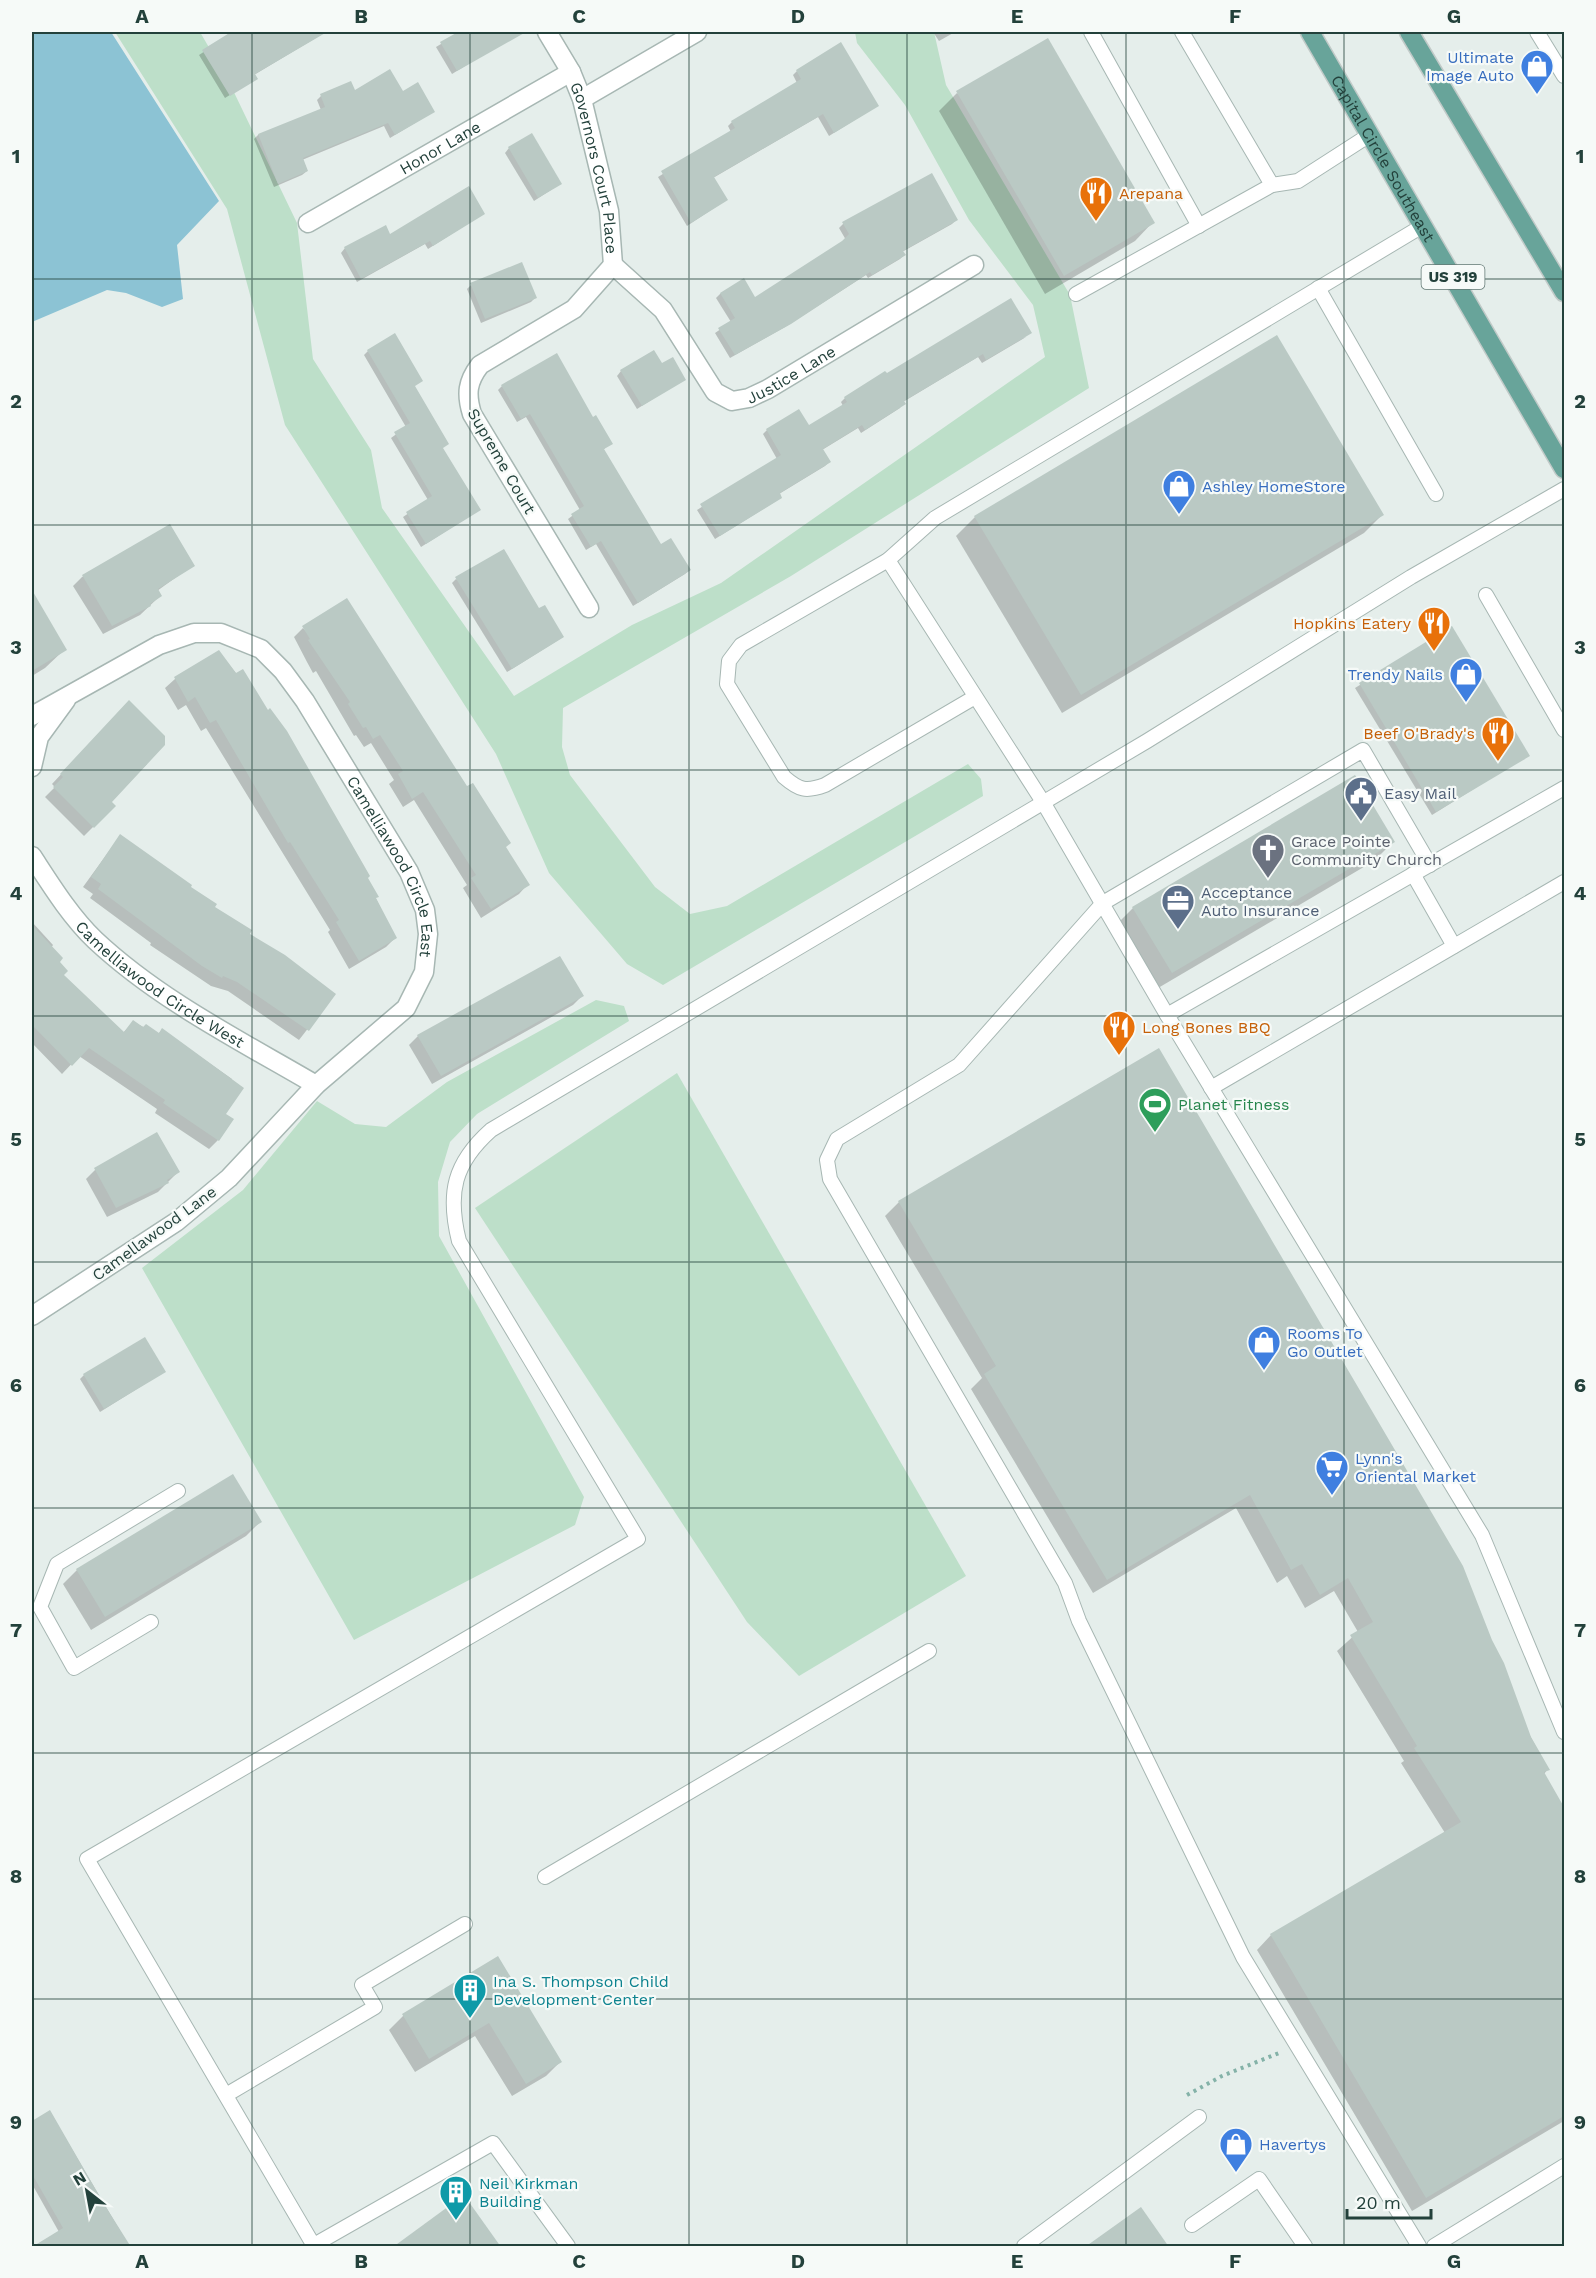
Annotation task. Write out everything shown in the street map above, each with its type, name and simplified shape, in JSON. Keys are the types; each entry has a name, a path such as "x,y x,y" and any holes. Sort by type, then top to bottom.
{"main road":[{"name":"Capital Circle Southeast","path":"1310,32 1564,469"},
{"path":"1409,32 1564,292"}],"street":[{"name":"Governors Court Place","path":"547,32 571,72 582,99 609,211 614,265"},
{"path":"582,99 697,32"},
{"name":"Honor Lane","path":"308,223 571,72"},
{"name":"Justice Lane","path":"614,265 663,310 716,392 732,401 749,398 768,389 974,265"},
{"name":"Supreme Court","path":"589,608 472,414 466,397 470,378 480,365 574,309 614,265"},
{"name":"Camelliawood Circle East","path":"69,696 159,645 194,633 221,633 261,649 283,670 305,701 409,872 425,910 428,934 424,972 406,1008 316,1085"},
{"path":"32,716 69,696"},
{"path":"32,767 39,738 69,696"},
{"name":"Camelliawood Circle West","path":"32,856 58,896 94,938 135,973 183,1006 316,1085"},
{"name":"Camellawood Lane","path":"32,1316 176,1222 229,1178 316,1085"}],"lane":[{"path":"1090,32 1199,225"},
{"path":"1182,32 1272,185"},
{"path":"1537,32 1564,76"},
{"path":"1076,294 1272,185 1298,181 1371,134"},
{"path":"975,697 825,785 808,791 797,788 784,777 727,684 729,662 741,645 888,560 935,518 1424,225"},
{"path":"1318,288 1436,494"},
{"path":"567,2247 493,2143 314,2246 87,1859 638,1539 459,1240 452,1215 453,1193 459,1169 473,1146 491,1130 1043,802 1411,577 1564,489"},
{"path":"888,560 1043,802 1167,1015 1482,1535 1564,1732"},
{"path":"1486,596 1564,730"},
{"path":"1419,2247 1243,1957 1079,1622 1065,1583 830,1179 827,1160 837,1139 959,1065 1102,903 1363,750 1430,865"},
{"path":"1167,1015 1564,788"},
{"path":"1413,874 1454,946"},
{"path":"1211,1088 1564,882"},
{"path":"151,1622 74,1668 40,1607 57,1564 178,1491"},
{"path":"545,1877 929,1651"},
{"path":"226,2096 375,2007 362,1985 465,1924"},
{"path":"1024,2247 1199,2116"},
{"path":"1434,2247 1564,2166"},
{"path":"1192,2225 1259,2178 1305,2247"}],"path":[{"path":"1187,2095 1222,2076 1296,2045"}],"green space":[{"path":"115,32 200,32 229,82 297,223 313,359 371,450 382,508 514,696 632,625 721,583 1045,357 1033,305 969,220 905,105 857,43 855,32 934,32 946,85 1070,295 1089,388 791,576 563,708 562,747 570,775 655,887 690,914 727,906 968,764 981,779 983,796 663,985 627,964 549,873 496,754 285,425 227,209"},
{"path":"596,1000 624,1006 629,1021 477,1114 450,1142 438,1182 439,1236 584,1497 575,1525 354,1640 142,1268 243,1190 317,1101 355,1124 386,1127 447,1082"},
{"path":"677,1073 966,1576 799,1676 747,1622 475,1208"}],"water":[{"path":"32,32 111,32 219,201 177,245 183,299 162,307 126,293 107,290 32,322"}],"building":[{"path":"231,32 327,32 255,74 258,79 230,96 202,50"},
{"path":"458,32 526,32 457,71 440,42"},
{"path":"1048,38 1155,223 1064,276 956,91"},
{"path":"841,42 879,106 834,133 823,114 714,177 728,200 691,223 661,171 735,128 731,121 801,79 796,70"},
{"path":"390,69 403,91 418,82 435,112 395,135 388,123 303,158 308,171 278,184 258,134 325,107 320,94 351,81 355,90"},
{"path":"532,133 562,184 538,198 508,147"},
{"path":"932,173 958,220 903,251 906,255 872,275 870,272 791,324 735,355 718,328 735,318 720,293 744,278 755,297 842,241 849,234 842,222"},
{"path":"469,186 485,214 433,246 430,241 361,279 344,247 386,225 390,234"},
{"path":"522,262 537,298 485,319 470,283"},
{"path":"1011,298 1032,333 986,360 983,354 904,401 906,404 865,430 862,425 823,449 831,462 780,493 782,498 720,536 700,504 781,455 766,429 799,409 809,425 847,402 844,397 885,371 887,373"},
{"path":"395,333 423,381 415,386 449,444 443,448 481,510 426,544 406,512 432,496 394,432 410,423 367,350"},
{"name":"Ashley HomeStore","path":"1277,335 1384,515 1081,695 974,516"},
{"path":"654,350 662,363 673,357 686,380 642,406 620,370"},
{"path":"557,353 593,417 596,415 613,444 604,449 661,544 671,538 691,570 638,603 601,541 591,547 571,514 584,506 530,414 521,419 501,385"},
{"path":"170,524 195,566 158,589 162,596 150,604 151,606 112,626 82,575"},
{"path":"504,549 539,608 545,605 564,637 512,669 455,577"},
{"path":"32,590 67,650 32,671"},
{"path":"347,598 467,786 473,783 511,843 506,847 530,885 491,909 471,878 476,875 423,792 412,799 398,774 403,771 380,735 373,739 366,727 363,728 348,704 350,702 308,640 310,639 302,626"},
{"path":"1452,626 1530,756 1436,812 1359,683"},
{"path":"219,650 236,673 243,669 268,710 270,708 287,731 370,876 368,878 379,897 376,898 397,938 359,961 336,922 339,920 290,842 288,843 216,720 210,723 195,697 188,702 174,677"},
{"path":"129,700 165,736 165,745 112,802 116,806 94,828 53,787 63,777 60,774"},
{"path":"1355,775 1395,842 1172,973 1132,907"},
{"path":"120,834 217,904 215,907 252,930 250,934 285,955 336,994 309,1031 237,982 223,976 222,978 202,966 98,889 101,884 91,877"},
{"path":"32,925 63,958 60,962 68,971 64,975 124,1032 133,1020 143,1027 146,1024 159,1033 162,1028 244,1088 226,1114 234,1119 219,1141 163,1103 165,1100 89,1048 72,1066 32,1025"},
{"path":"560,956 584,996 441,1076 417,1035"},
{"path":"1159,1048 1463,1566 1492,1640 1504,1663 1531,1737 1550,1770 1544,1772 1564,1807 1564,2116 1426,2198 1270,1934 1461,1822 1414,1748 1417,1746 1350,1635 1373,1622 1348,1578 1320,1595 1302,1564 1291,1570 1250,1495 1107,1580 984,1374 996,1366 898,1201"},
{"path":"157,1132 180,1172 167,1180 169,1183 116,1208 94,1168"},
{"path":"145,1337 166,1372 104,1409 83,1374"},
{"path":"233,1474 262,1522 105,1617 76,1569"},
{"name":"Ina S. Thompson Child Development Center","path":"498,1956 562,2062 526,2084 489,2023 429,2059 402,2014"},
{"path":"50,2110 131,2247 32,2247 63,2228 32,2174 32,2121"},
{"name":"Neil Kirkman Building","path":"464,2195 501,2247 393,2247"},
{"path":"1141,2207 1169,2247 1085,2247"}],"place":[{"name":"Ultimate Image Auto","path":"1537,95"},
{"name":"Arepana","path":"1096,222"},
{"name":"Ashley HomeStore","path":"1179,515"},
{"name":"Hopkins Eatery","path":"1434,652"},
{"name":"Trendy Nails","path":"1466,703"},
{"name":"Beef O'Brady's","path":"1498,762"},
{"name":"Easy Mail","path":"1361,822"},
{"name":"Grace Pointe Community Church","path":"1268,879"},
{"name":"Acceptance Auto Insurance","path":"1178,930"},
{"name":"Long Bones BBQ","path":"1119,1056"},
{"name":"Planet Fitness","path":"1155,1133"},
{"name":"Rooms To Go Outlet","path":"1264,1371"},
{"name":"Lynn's Oriental Market","path":"1332,1496"},
{"name":"Ina S. Thompson Child Development Center","path":"470,2019"},
{"name":"Havertys","path":"1236,2173"},
{"name":"Neil Kirkman Building","path":"456,2221"}]}
